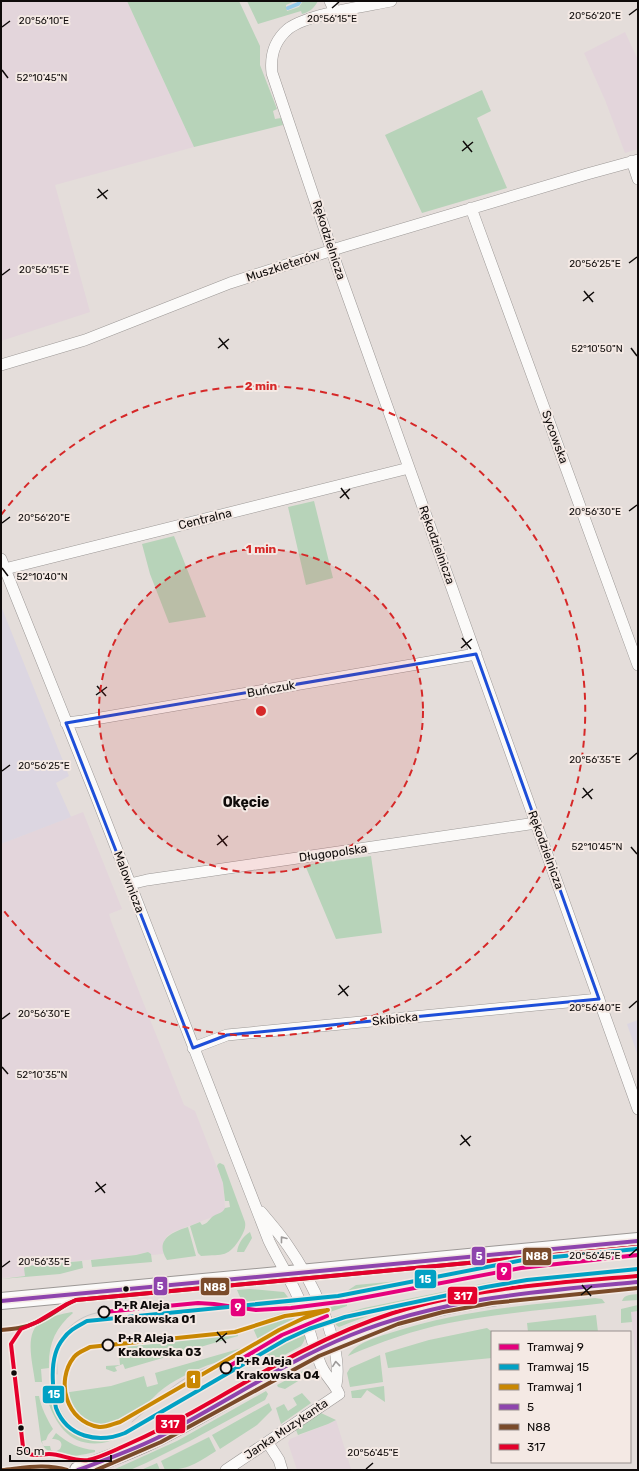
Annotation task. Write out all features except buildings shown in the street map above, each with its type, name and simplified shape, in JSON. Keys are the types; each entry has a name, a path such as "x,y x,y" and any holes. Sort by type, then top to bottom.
{"main road":[{"path":"1,1301 638,1241"},
{"path":"78,1470 158,1438 316,1351 396,1318 442,1306 491,1297 638,1282"}],"street":[{"path":"330,1 335,12"},
{"name":"Rękodzielnicza","path":"391,1 335,12 299,23 288,30 275,46 271,63 272,73 332,250 409,468 637,1103"},
{"path":"635,161 638,179"},
{"name":"Muszkieterów","path":"1,365 85,340 230,283 332,250 635,161"},
{"name":"Sycowska","path":"471,208 638,666"},
{"name":"Centralna","path":"2,566 409,468"},
{"name":"Malownicza","path":"2,566 130,884 269,1241 287,1273"},
{"name":"Buńczuk","path":"66,723 476,654"},
{"name":"Długopolska","path":"130,884 147,880 536,823"},
{"name":"Skibicka","path":"193,1048 226,1035 599,999"},
{"name":"Malownicza","path":"255,1205 288,1245 305,1272"},
{"name":"Janka Muzykanta","path":"305,1272 324,1314 332,1344 337,1373 336,1385"},
{"name":"Janka Muzykanta","path":"226,1470 339,1394 336,1385 323,1370 301,1304 287,1273"},
{"path":"268,1443 279,1460 282,1470"}],"highlighted area":[{"path":"476,654 599,999 227,1035 193,1048 66,723"}],"shaded area":[{"path":"1,1 127,1 194,147 55,185 90,312 1,341"},
{"path":"625,32 638,60 638,149 625,153 605,100 584,53"},
{"path":"1,606 69,776 56,783 71,817 1,844"},
{"path":"83,812 122,909 109,914 111,921 184,1105 195,1111 223,1183 225,1208 223,1213 173,1232 167,1236 164,1241 163,1254 151,1255 148,1252 136,1255 27,1266 25,1276 1,1278 1,844"},
{"path":"638,1020 638,1056 627,1024"},
{"path":"638,1311 638,1381 631,1312"},
{"path":"336,1420 351,1469 297,1470 288,1443 290,1439"}],"green space":[{"path":"127,1 239,1 260,46 260,65 277,109 273,111 275,119 281,118 283,125 194,147"},
{"path":"247,1 295,1 286,5 287,11 299,7 303,1 318,1 312,9 305,13 302,14 301,11 258,24"},
{"path":"482,90 491,111 477,118 507,188 422,213 385,135"},
{"path":"314,501 333,578 306,585 288,507"},
{"path":"174,536 206,617 169,623 150,574 142,544"},
{"path":"371,856 382,933 336,939 305,865"},
{"path":"220,1163 224,1165 245,1222 245,1228 241,1237 229,1252 220,1255 201,1256 198,1253 190,1226 200,1222 202,1225 225,1208 230,1207 229,1201 225,1201 223,1183 217,1166"},
{"path":"188,1227 196,1256 167,1260 163,1247 164,1242 171,1234"},
{"path":"250,1232 252,1238 244,1252 237,1252 241,1240"},
{"path":"148,1252 151,1254 152,1262 92,1267 91,1260 136,1255"},
{"path":"82,1261 83,1268 60,1274 1,1279 25,1276 24,1268 27,1266"},
{"path":"638,1266 638,1270 487,1285 425,1298 400,1305 339,1327 336,1325 333,1317 364,1308 486,1283 526,1277"},
{"path":"442,1278 335,1299 356,1285"},
{"path":"250,1289 284,1292 294,1305 262,1308 244,1306 237,1290"},
{"path":"638,1294 638,1300 622,1301 626,1296"},
{"path":"595,1298 602,1299 605,1303 507,1314 449,1323 397,1337 348,1356 356,1347 372,1339 415,1325 440,1319 491,1310"},
{"path":"347,1304 347,1306 330,1312 328,1307"},
{"path":"638,1305 638,1311 631,1312 632,1322 621,1323 621,1309"},
{"path":"296,1311 301,1322 260,1344 251,1324 282,1313"},
{"path":"73,1313 57,1331 51,1344 49,1368 41,1369 42,1382 35,1382 31,1358 31,1340 36,1326 42,1321 53,1316"},
{"path":"596,1315 598,1331 528,1331 527,1323"},
{"path":"303,1328 305,1337 301,1346 268,1364 262,1350 283,1337"},
{"path":"487,1328 491,1331 491,1358 388,1368 385,1353 429,1340"},
{"path":"237,1329 238,1336 125,1369 123,1364 115,1367 117,1371 114,1372 106,1369 106,1366 120,1365 118,1344 103,1345 103,1342"},
{"path":"242,1348 247,1351 198,1369 173,1382 159,1392 136,1414 118,1426 108,1429 87,1427 77,1421 68,1408 63,1393 111,1386 144,1376 147,1387 158,1384 155,1373"},
{"path":"380,1355 383,1382 350,1387 347,1373 350,1368"},
{"path":"303,1371 313,1372 285,1389 278,1387 277,1385"},
{"path":"384,1386 385,1402 367,1390 361,1398 352,1398 351,1391"},
{"path":"266,1391 268,1394 265,1400 190,1441 130,1470 113,1470 177,1441"},
{"path":"302,1393 311,1403 281,1424 276,1408 284,1404 288,1411 297,1405 293,1398"},
{"path":"56,1394 62,1413 68,1421 82,1432 91,1435 100,1436 115,1434 145,1418 141,1426 112,1440 102,1443 81,1441 73,1438 66,1432 55,1417 47,1399 50,1395"},
{"path":"35,1396 39,1396 44,1413 53,1429 46,1440 42,1441 43,1444 41,1441"},
{"path":"269,1403 272,1410 257,1425 220,1449 212,1435"},
{"path":"321,1413 336,1420 298,1435 297,1429"},
{"path":"56,1433 74,1445 95,1450 95,1452 64,1456 50,1453 44,1446 50,1446 51,1450 55,1452 60,1449 60,1441 52,1439"},
{"path":"209,1437 216,1451 198,1462 186,1467 165,1470 161,1461"},
{"path":"157,1463 160,1470 141,1470"}],"waterway":[{"path":"288,8 298,4 300,1"}],"tram line":[{"name":"15","path":"637,1249 523,1260 338,1296 87,1321 74,1328 65,1336 55,1354 53,1392 56,1408 61,1418 68,1426 84,1436 94,1438 115,1436 125,1433 285,1340 309,1329 345,1317 486,1287 527,1280 638,1269"},
{"name":"9","path":"104,1312 198,1303 256,1310 291,1308 346,1301 521,1268 638,1255"},
{"name":"1","path":"328,1310 304,1318 279,1330 120,1422 101,1427 88,1424 78,1417 67,1399 65,1377 68,1367 76,1355 90,1347 235,1332 285,1316 328,1310"},
{"path":"57,1374 57,1352 59,1344 67,1330 73,1324 88,1315 104,1312"},
{"name":"9","path":"226,1368 282,1335 327,1316"},
{"path":"132,1422 164,1394 189,1376 199,1371 246,1355"}],"transit line":[{"name":"5","path":"1,1301 638,1241"},
{"name":"N88","path":"1,1330 31,1325 76,1300 638,1247"},
{"name":"317","path":"637,1276 545,1284 483,1292 393,1313 324,1340 146,1436 92,1459 73,1459 54,1454 34,1455 25,1451 23,1447 11,1344 21,1329 37,1322 76,1300 638,1247"},
{"name":"5","path":"78,1470 149,1442 278,1370 326,1346 385,1322 456,1304 492,1298 638,1282"},
{"name":"N88","path":"96,1470 161,1442 319,1356 398,1324 443,1312 492,1303 638,1288"},
{"name":"N88","path":"2,1470 43,1466 67,1470"}],"place":[{"name":"P+R Aleja Krakowska 01","path":"104,1312"},
{"name":"P+R Aleja Krakowska 03","path":"108,1345"},
{"name":"P+R Aleja Krakowska 04","path":"226,1368"}],"district":[{"name":"Okęcie","path":"246,802"}]}
